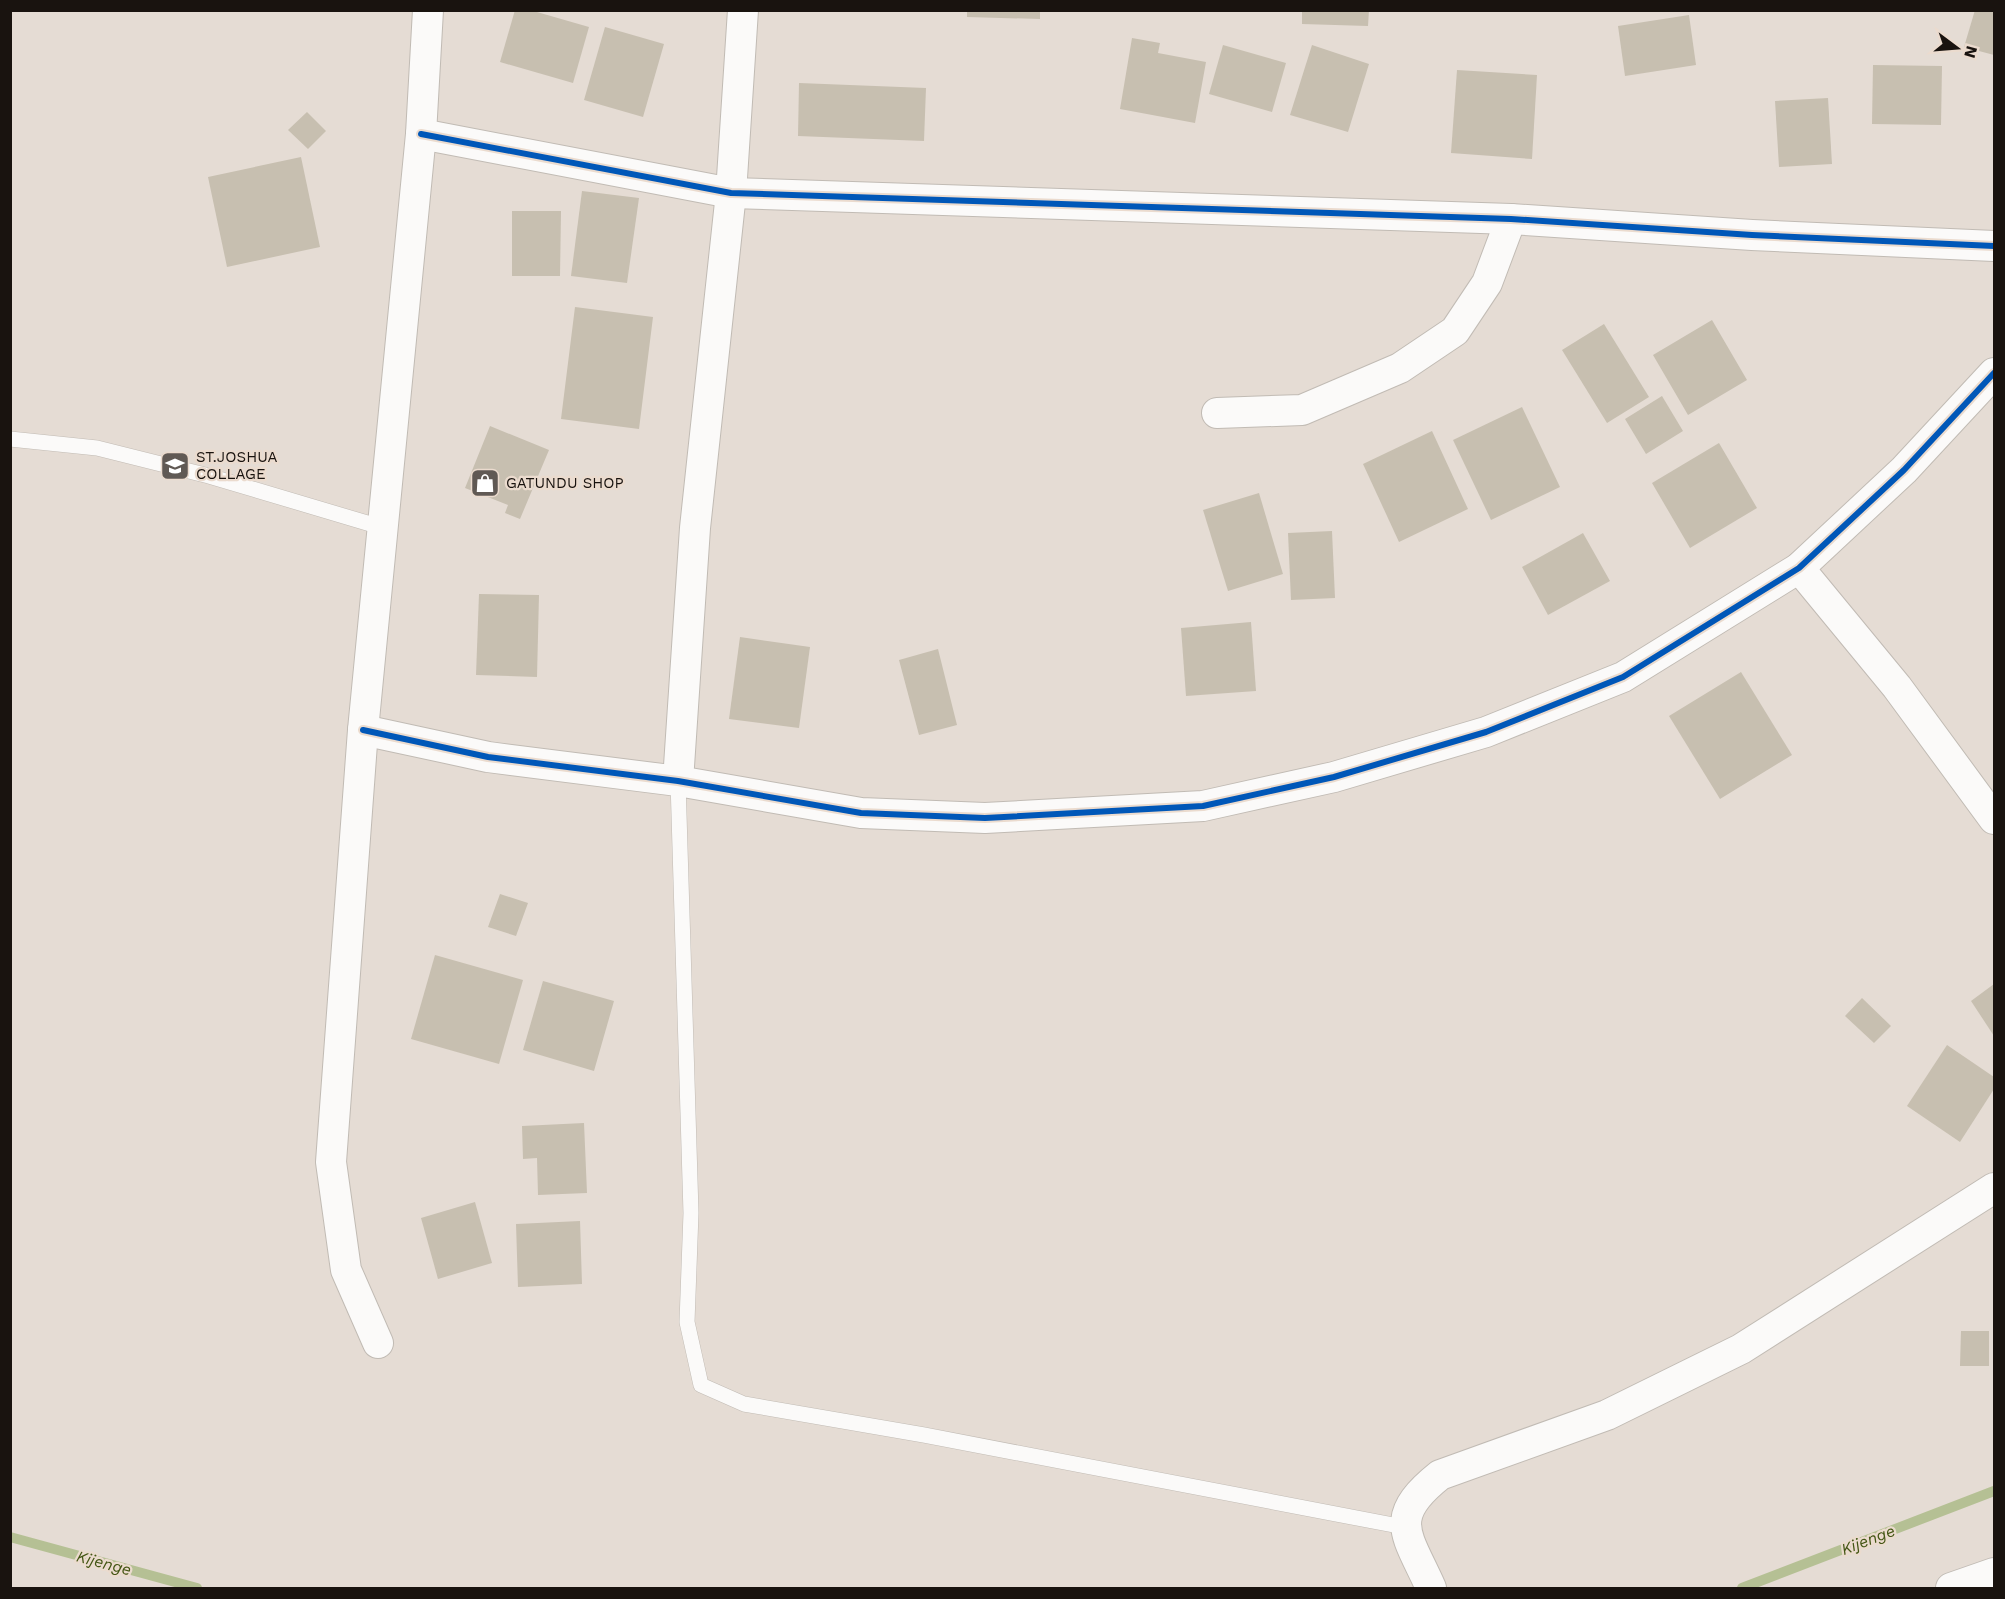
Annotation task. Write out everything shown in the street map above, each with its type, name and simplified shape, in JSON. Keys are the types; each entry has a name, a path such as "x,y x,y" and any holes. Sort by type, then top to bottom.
{"street":[{"path":"378,1343 346,1270 331,1162 363,730 421,134 428,10"},
{"path":"678,781 695,528 731,193 743,10"},
{"path":"421,134 731,193 1511,219 1752,235 1995,246"},
{"path":"1217,413 1302,410 1400,368 1455,331 1487,283 1511,219"},
{"path":"363,730 488,757 678,781 861,813 985,818 1203,806 1334,777 1486,732 1623,677 1799,568 1904,470 1995,373"},
{"path":"1799,568 1897,687 1995,819"},
{"path":"1431,1588 1404,1527 1411,1503 1419,1491 1440,1475 1607,1415 1741,1349 1995,1188"},
{"path":"1951,1588 1995,1574"}],"lane":[{"path":"10,439 97,448 209,476 384,528"},
{"path":"678,781 691,1213 687,1322 702,1384 744,1404 924,1435 1404,1527"}],"building":[{"path":"515,10 530,10 589,27 573,83 500,62"},
{"path":"967,10 1040,10 1040,19 967,17"},
{"path":"1302,10 1369,10 1368,26 1302,24"},
{"path":"1975,10 1994,10 1994,55 1964,47"},
{"path":"1689,15 1696,65 1625,76 1618,26"},
{"path":"605,27 664,44 643,117 584,100"},
{"path":"1132,38 1160,43 1158,53 1206,62 1195,123 1120,109"},
{"path":"1223,45 1286,63 1272,112 1209,94"},
{"path":"1312,45 1369,64 1348,132 1290,115"},
{"path":"1873,65 1942,66 1941,125 1872,124"},
{"path":"1457,70 1537,75 1532,159 1451,153"},
{"path":"799,83 926,88 924,141 798,136"},
{"path":"1828,98 1832,164 1779,167 1775,101"},
{"path":"307,112 326,131 308,149 288,130"},
{"path":"301,157 320,247 227,267 208,177"},
{"path":"582,191 639,198 627,283 571,276"},
{"path":"512,211 561,211 560,276 512,276"},
{"path":"575,307 653,317 639,429 561,419"},
{"path":"1712,320 1747,380 1688,415 1653,355"},
{"path":"1604,324 1649,397 1607,423 1562,350"},
{"path":"1662,396 1683,431 1646,454 1625,419"},
{"path":"1522,407 1560,487 1491,520 1453,440"},
{"path":"490,426 549,450 520,519 505,513 508,505 465,488"},
{"path":"1432,431 1468,509 1399,542 1363,464"},
{"path":"1719,443 1757,508 1690,548 1652,483"},
{"path":"1259,493 1283,574 1228,591 1203,510"},
{"path":"1332,531 1335,598 1291,600 1288,533"},
{"path":"1583,533 1610,581 1548,615 1522,567"},
{"path":"479,594 539,595 537,677 476,675"},
{"path":"1251,622 1256,691 1186,696 1181,628"},
{"path":"740,637 810,647 799,728 729,719"},
{"path":"938,649 957,725 919,735 899,660"},
{"path":"1741,672 1792,755 1720,799 1669,716"},
{"path":"500,894 528,903 516,936 488,927"},
{"path":"435,955 523,980 499,1064 411,1039"},
{"path":"543,981 614,1001 594,1071 523,1050"},
{"path":"1994,984 1994,1036 1971,1001"},
{"path":"1862,998 1891,1026 1874,1043 1845,1016"},
{"path":"1947,1045 1994,1077 1994,1089 1960,1142 1907,1106"},
{"path":"584,1123 587,1193 538,1195 537,1158 523,1159 522,1126"},
{"path":"475,1202 492,1263 438,1279 421,1218"},
{"path":"580,1221 582,1284 518,1287 516,1224"},
{"path":"1961,1331 1989,1331 1989,1366 1960,1366"}],"waterway":[{"name":"Kijenge","path":"1742,1588 1994,1491"},
{"name":"Kijenge","path":"10,1537 197,1588"}],"cycle path":[{"path":"421,134 731,193 1511,219 1752,235 1994,246"},
{"path":"363,730 488,757 678,781 861,813 985,818 1203,806 1334,777 1486,732 1623,677 1799,568 1904,470 1994,373"}],"place":[{"name":"ST.JOSHUA COLLAGE","path":"175,466"},
{"name":"GATUNDU SHOP","path":"485,483"}]}
